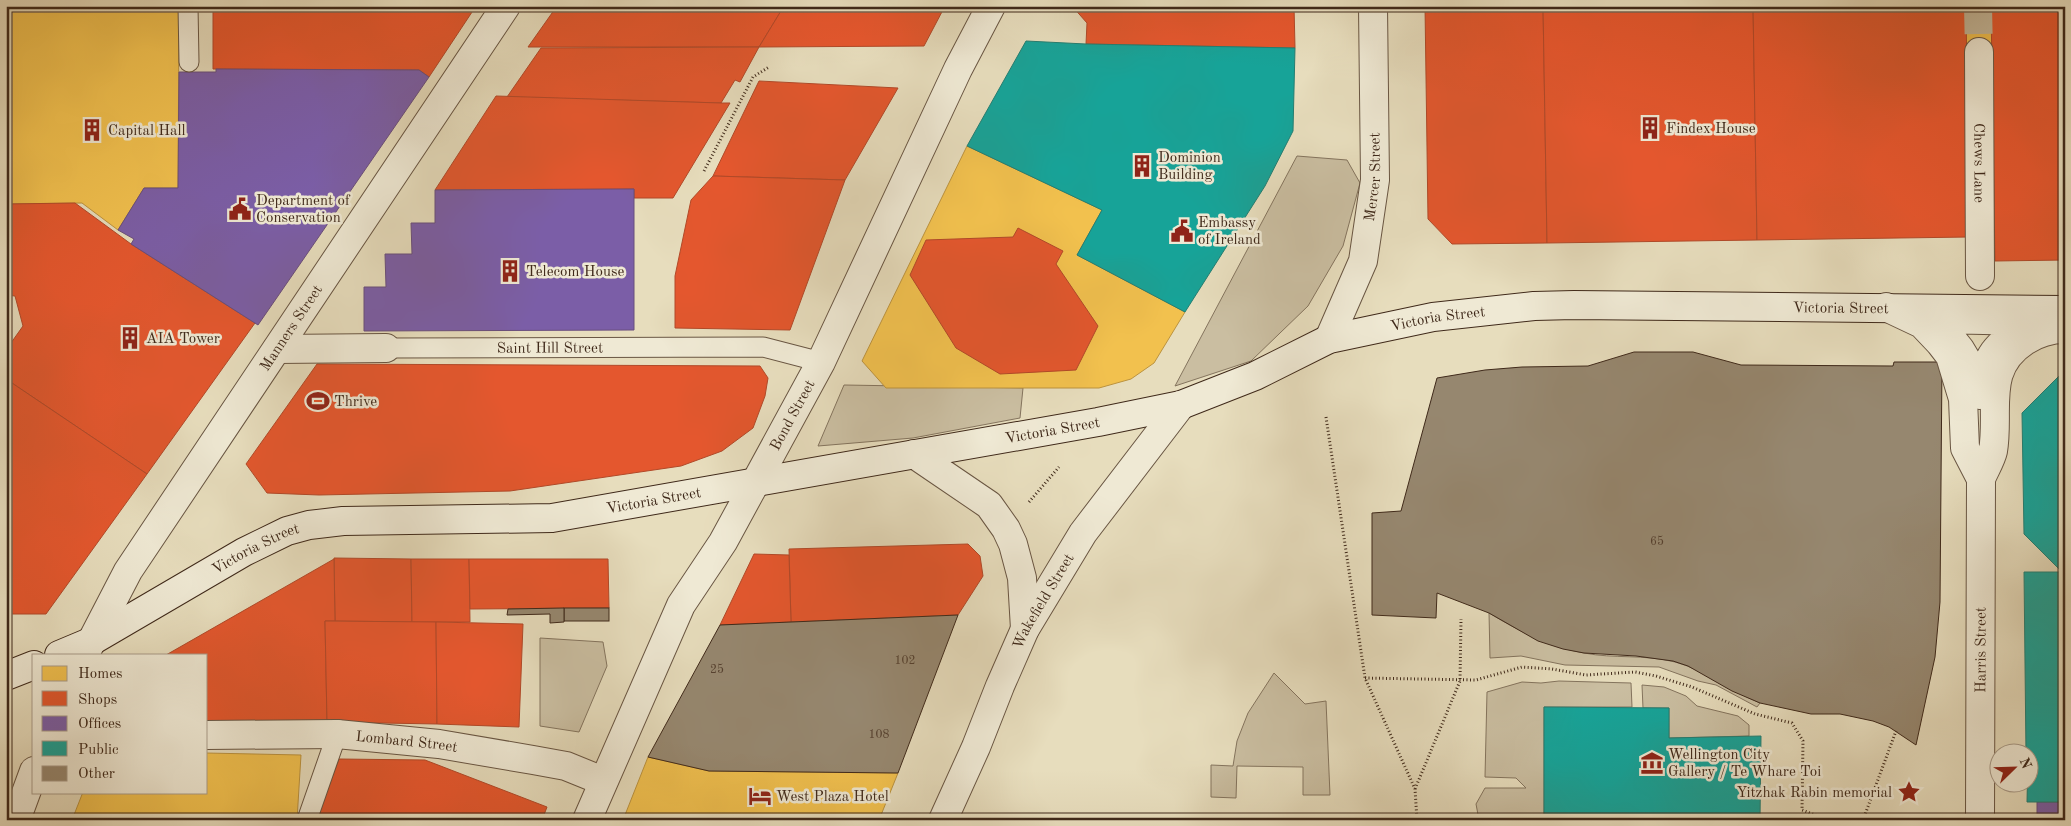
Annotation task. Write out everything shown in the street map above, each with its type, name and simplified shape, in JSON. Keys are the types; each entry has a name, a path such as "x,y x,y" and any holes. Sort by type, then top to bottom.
{"street":[{"name":"Manners Street","path":"88,649 128,571 506,6"},
{"name":"Bond Street","path":"587,820 681,605 723,542 821,362 958,69 991,6"},
{"name":"Mercer Street","path":"1329,339 1363,261 1375,180 1374,6"},
{"name":"Chews Lane","path":"1979,52 1980,276"},
{"name":"Victoria Street","path":"64,654 88,649 244,552 287,531 309,525 343,522 552,518 756,484 1181,405 1255,376 1329,339 1424,318 1534,306 1584,305 2065,310"},
{"name":"Harris Street","path":"1886,307 1922,324 1950,356 1963,399 1965,448 1980,480"},
{"name":"Harris Street","path":"1980,820 1980,480 1993,452 1995,386 2001,368 2014,348 2035,334 2065,329"},
{"name":"Saint Hill Street","path":"277,349 386,348"},
{"name":"Wakefield Street","path":"943,820 976,747 1025,628 1083,533 1181,405"},
{"path":"914,454 989,505 1006,529 1013,544 1022,578 1025,628"},
{"path":"6,676 32,666"},
{"name":"Lombard Street","path":"208,735 337,734 439,744 566,766 603,781"},
{"path":"16,820 32,776"}],"lane":[{"path":"188,6 189,62"},
{"name":"Saint Hill Street","path":"386,348 763,347 821,362"},
{"path":"308,820 337,734"}],"path":[{"path":"704,171 753,78 769,67"},
{"path":"1326,417 1365,678 1415,789 1417,820"},
{"path":"1006,529 1061,465"},
{"path":"1415,789 1460,681 1461,619"},
{"path":"1365,678 1476,680 1522,667 1552,669 1586,675 1636,672 1692,687 1755,714 1792,723 1803,741 1802,810 1828,820"},
{"path":"1863,820 1896,731"}],"shaded area":[{"path":"1297,156 1347,160 1360,183 1343,246 1308,306 1251,361 1175,386"},
{"path":"844,385 1023,388 1020,418 913,438 818,446"},
{"path":"1489,613 1535,638 1559,647 1595,655 1640,657 1675,662 1707,675 1760,703 1757,707 1716,685 1698,681 1659,667 1565,665 1521,656 1490,658"},
{"path":"540,638 603,642 607,666 579,732 540,726"},
{"path":"1274,673 1305,704 1326,701 1330,795 1303,795 1303,767 1237,766 1236,798 1211,797 1211,765 1233,766 1237,741 1248,713"},
{"path":"1559,681 1631,683 1632,707 1544,707 1544,820 1479,820 1476,804 1485,788 1526,788 1516,778 1485,777 1487,692 1522,682 1541,683"},
{"path":"1642,685 1664,687 1686,696 1697,706 1738,716 1749,725 1749,736 1669,738 1669,708 1643,708"}],"building: Homes":[{"name":"Capital Hall","path":"6,6 179,8 178,188 144,188 118,230 82,203 6,204"},
{"path":"1753,6 2065,6 2065,45 1889,58 1754,48"},
{"path":"967,146 1102,210 1077,255 1185,312 1154,363 1131,379 1099,388 886,388 862,361"},
{"path":"208,753 301,755 297,820 72,820 82,794 208,794"},
{"name":"West Plaza Hotel","path":"648,757 709,771 898,773 879,820 623,820"}],"building: Shops":[{"path":"213,6 476,6 429,77 419,70 213,69"},
{"path":"557,6 784,6 759,47 528,47"},
{"path":"784,6 945,6 924,46 759,47"},
{"path":"1072,6 1294,6 1295,48 1086,44 1087,23"},
{"path":"1425,6 1543,6 1547,243 1452,244 1428,219"},
{"name":"Findex House","path":"1543,6 1753,6 1757,240 1547,243"},
{"path":"1753,6 1966,6 1969,237 1757,240"},
{"path":"1991,6 2065,6 2065,260 1995,261"},
{"path":"759,47 740,82 735,80 721,103 507,97 541,48"},
{"path":"759,81 898,88 845,180 713,176"},
{"path":"496,96 730,103 673,198 634,198 634,189 435,190"},
{"path":"713,176 845,180 790,330 675,328 675,276 691,200"},
{"name":"AIA Tower","path":"75,203 131,244 255,323 147,474 6,379 6,350 23,326 15,296 6,295 6,204"},
{"path":"1018,228 1063,251 1056,264 1098,326 1076,370 1000,374 956,348 910,275 926,240 1013,237"},
{"path":"317,364 760,366 768,378 765,396 753,428 722,451 681,466 510,491 319,495 267,493 246,464"},
{"path":"6,379 147,474 46,614 6,614"},
{"path":"968,544 980,556 983,576 958,615 791,622 789,549"},
{"path":"754,554 789,555 791,622 720,625"},
{"path":"334,558 411,559 412,622 335,621"},
{"path":"334,559 335,621 325,621 327,722 208,722 208,654 168,654"},
{"path":"411,559 469,559 470,622 412,622"},
{"path":"469,559 608,559 609,608 470,609"},
{"path":"325,621 436,622 437,724 327,722"},
{"path":"436,622 523,624 519,727 437,724"},
{"path":"339,759 425,760 547,807 542,820 316,820"}],"building: Offices":[{"path":"216,69 419,70 429,77 258,325 131,244 134,239 118,230 144,188 178,188 179,72 216,72"},
{"name":"Telecom House","path":"634,189 634,330 364,331 364,287 386,287 385,254 412,254 411,223 435,223 435,190"},
{"path":"2037,802 2065,802 2065,820 2037,820"}],"building: Public":[{"name":"Dominion Building","path":"1026,41 1295,48 1293,131 1265,186 1185,312 1077,255 1102,210 967,146"},
{"path":"2060,375 2065,375 2065,802 2027,802 2027,794 2038,794 2038,744 2026,744 2024,572 2062,572 2024,534 2022,413"},
{"name":"Wellington City Gallery / Te Whare Toi","path":"1544,707 1669,708 1669,738 1761,736 1760,820 1544,820"}],"building: Other":[{"path":"1634,352 1693,352 1741,365 1893,366 1894,362 1942,362 1940,602 1935,657 1916,745 1889,727 1873,721 1840,714 1811,714 1760,703 1732,691 1688,666 1673,661 1636,656 1584,653 1563,649 1538,641 1489,613 1437,593 1436,618 1372,615 1372,513 1401,511 1437,378 1485,370 1522,367 1588,366"},
{"path":"564,608 609,608 609,621 564,621"},
{"path":"564,608 564,622 550,623 550,614 507,615 508,609"},
{"path":"958,615 898,773 709,771 648,757 720,625"}],"tunnel":[{"path":"1978,6 1979,52"}],"place":[{"name":"Findex House","path":"1650,128"},
{"name":"Capital Hall","path":"92,130"},
{"name":"Dominion Building","path":"1142,166"},
{"name":"Department of Conservation","path":"240,209"},
{"name":"Embassy of Ireland","path":"1182,231"},
{"name":"Telecom House","path":"510,271"},
{"name":"AIA Tower","path":"130,338"},
{"name":"Thrive","path":"318,401"},
{"name":"Wellington City Gallery / Te Whare Toi","path":"1652,763"},
{"name":"Yitzhak Rabin memorial","path":"1909,792"},
{"name":"West Plaza Hotel","path":"760,796"}]}
